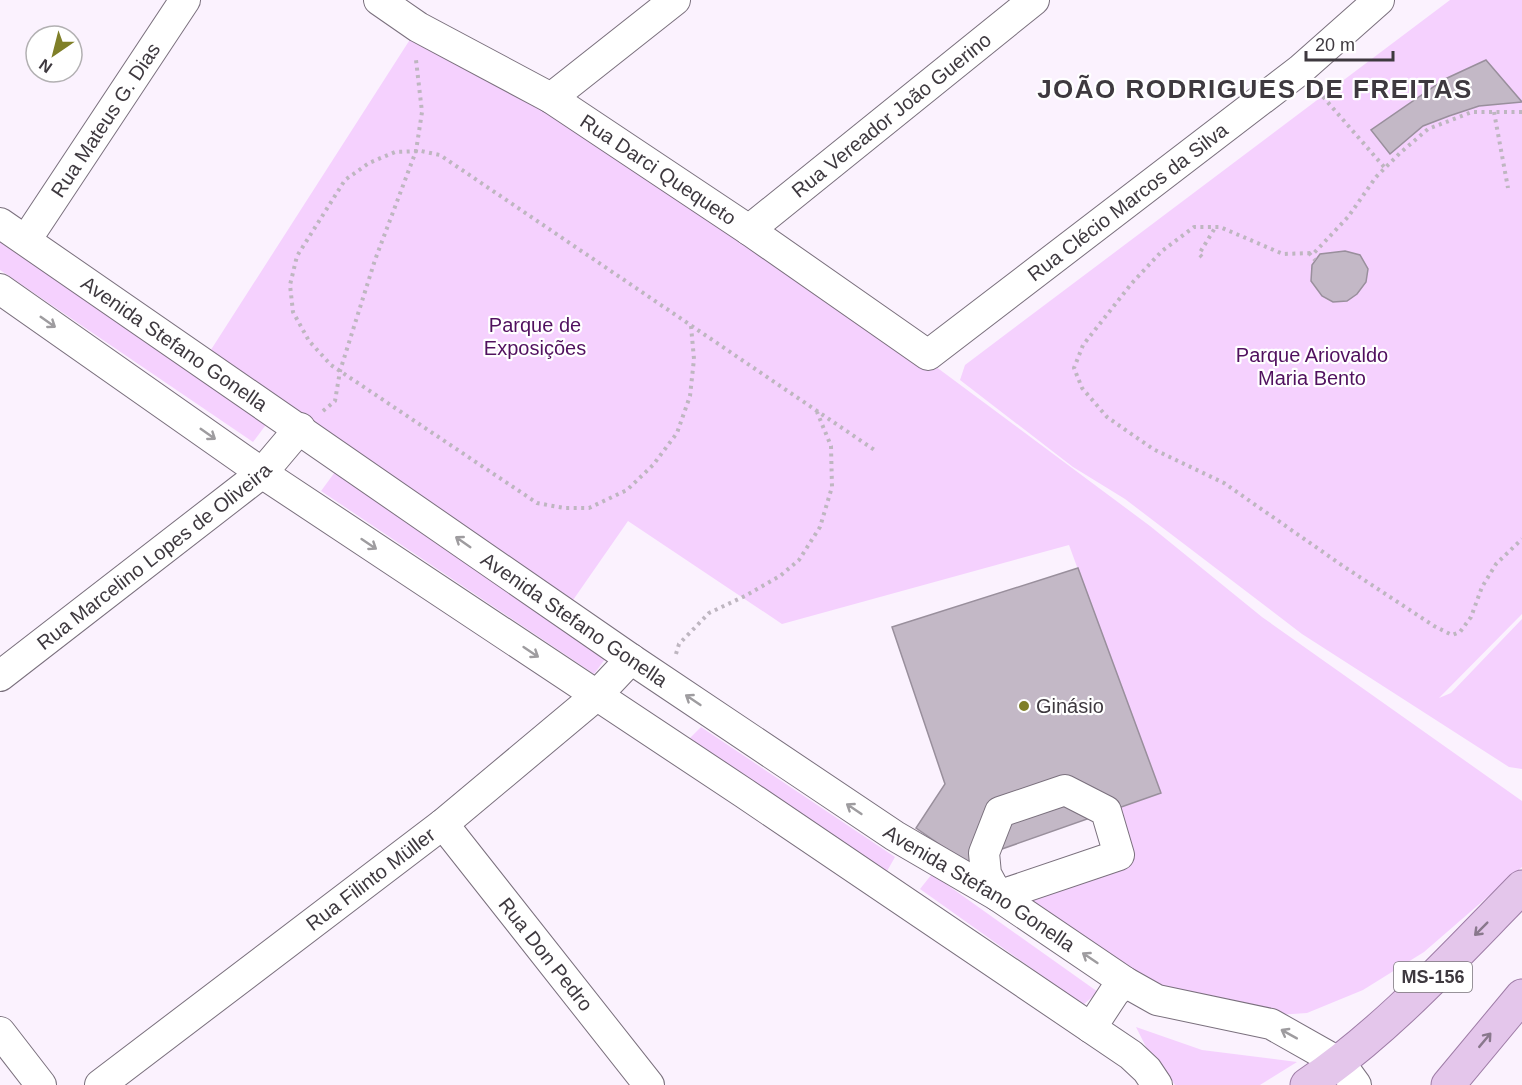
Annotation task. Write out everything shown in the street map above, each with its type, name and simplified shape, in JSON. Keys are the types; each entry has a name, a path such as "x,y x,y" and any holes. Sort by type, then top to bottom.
{"main road":[{"name":"MS-156","path":"1307,1085 1348,1074 1409,1001 1522,887"},
{"path":"1448,1085 1522,996"}],"street":[{"name":"Rua Mateus G. Dias","path":"26,240 185,0"},
{"name":"Rua Darci Quequeto","path":"380,0 412,24 551,98 749,230 928,355"},
{"path":"551,98 675,0"},
{"name":"Rua Vereador João Guerino","path":"749,230 1034,0"},
{"name":"Rua Clécio Marcos da Silva","path":"928,355 1300,70 1379,0"},
{"name":"Avenida Stefano Gonella","path":"0,223 632,659 895,837 998,896 1125,982 1157,1000 1270,1024 1348,1074"},
{"path":"0,289 262,472 764,806 1131,1055 1147,1070 1157,1085"},
{"name":"Rua Marcelino Lopes de Oliveira","path":"0,676 262,472 300,428"},
{"name":"Rua Filinto Müller","path":"100,1085 443,824 596,696 632,659"},
{"path":"1065,790 1106,811 1119,855 998,896 986,874 984,853 1000,812 1065,790"},
{"name":"Rua Don Pedro","path":"443,824 650,1085"},
{"path":"1091,1028 1114,993 1125,982"},
{"path":"0,1032 41,1085"}],"path":[{"path":"300,428 335,401 340,371 375,260 416,152 422,112 412,24"},
{"path":"1300,70 1385,168"},
{"path":"1522,112 1472,112 1428,129 1385,168 1348,217 1314,253 1282,254 1215,227 1194,226 1162,251 1132,283 1083,345 1074,368 1082,388 1107,417 1154,449 1224,483 1343,566 1434,626 1452,635 1460,632 1471,617 1482,587 1496,564 1522,539"},
{"path":"1494,112 1508,188"},
{"path":"691,326 694,360 690,396 677,433 653,465 627,490 589,508 564,508 537,503 331,365 309,341 293,312 290,285 297,256 345,180 369,163 395,152 440,155 876,451"},
{"path":"1202,257 1199,254 1215,227"},
{"path":"1309,253 1315,260"},
{"path":"632,659 674,660 680,644 709,613 780,576 800,560 820,527 832,487 831,446 817,411"}],"green space":[{"name":"Parque Ariovaldo Maria Bento","path":"1450,0 1522,0 1522,614 1439,698 1451,693 1522,619 1522,769 1509,767 1302,634 1125,499 1073,467 960,380 965,365"},
{"name":"Parque de Exposições","path":"418,27 803,268 1150,526 1262,617 1522,801 1522,867 1424,952 1363,990 1307,1013 1250,1017 1163,1002 1005,893 1118,855 1106,811 1160,793 1069,545 782,624 628,521 571,603 207,356"},
{"path":"0,238 268,422 253,442 0,270"},
{"path":"335,472 608,655 594,674 321,491"},
{"path":"701,727 895,857 886,873 689,739"},
{"path":"932,874 1098,992 1083,1005 920,889"},
{"path":"1136,1027 1202,1050 1297,1062 1260,1085 1175,1085 1147,1049"}],"building":[{"path":"1486,60 1522,102 1479,106 1423,126 1390,154 1371,130 1445,79"},
{"path":"1345,251 1360,255 1368,269 1366,282 1357,294 1347,301 1333,302 1322,296 1311,281 1312,265 1320,254"},
{"name":"Ginásio","path":"1078,568 1161,793 965,862 916,828 945,784 892,627"}],"place":[{"name":"Ginásio","path":"1024,706"}],"district":[{"name":"JOÃO RODRIGUES DE FREITAS","path":"1255,89"}]}
